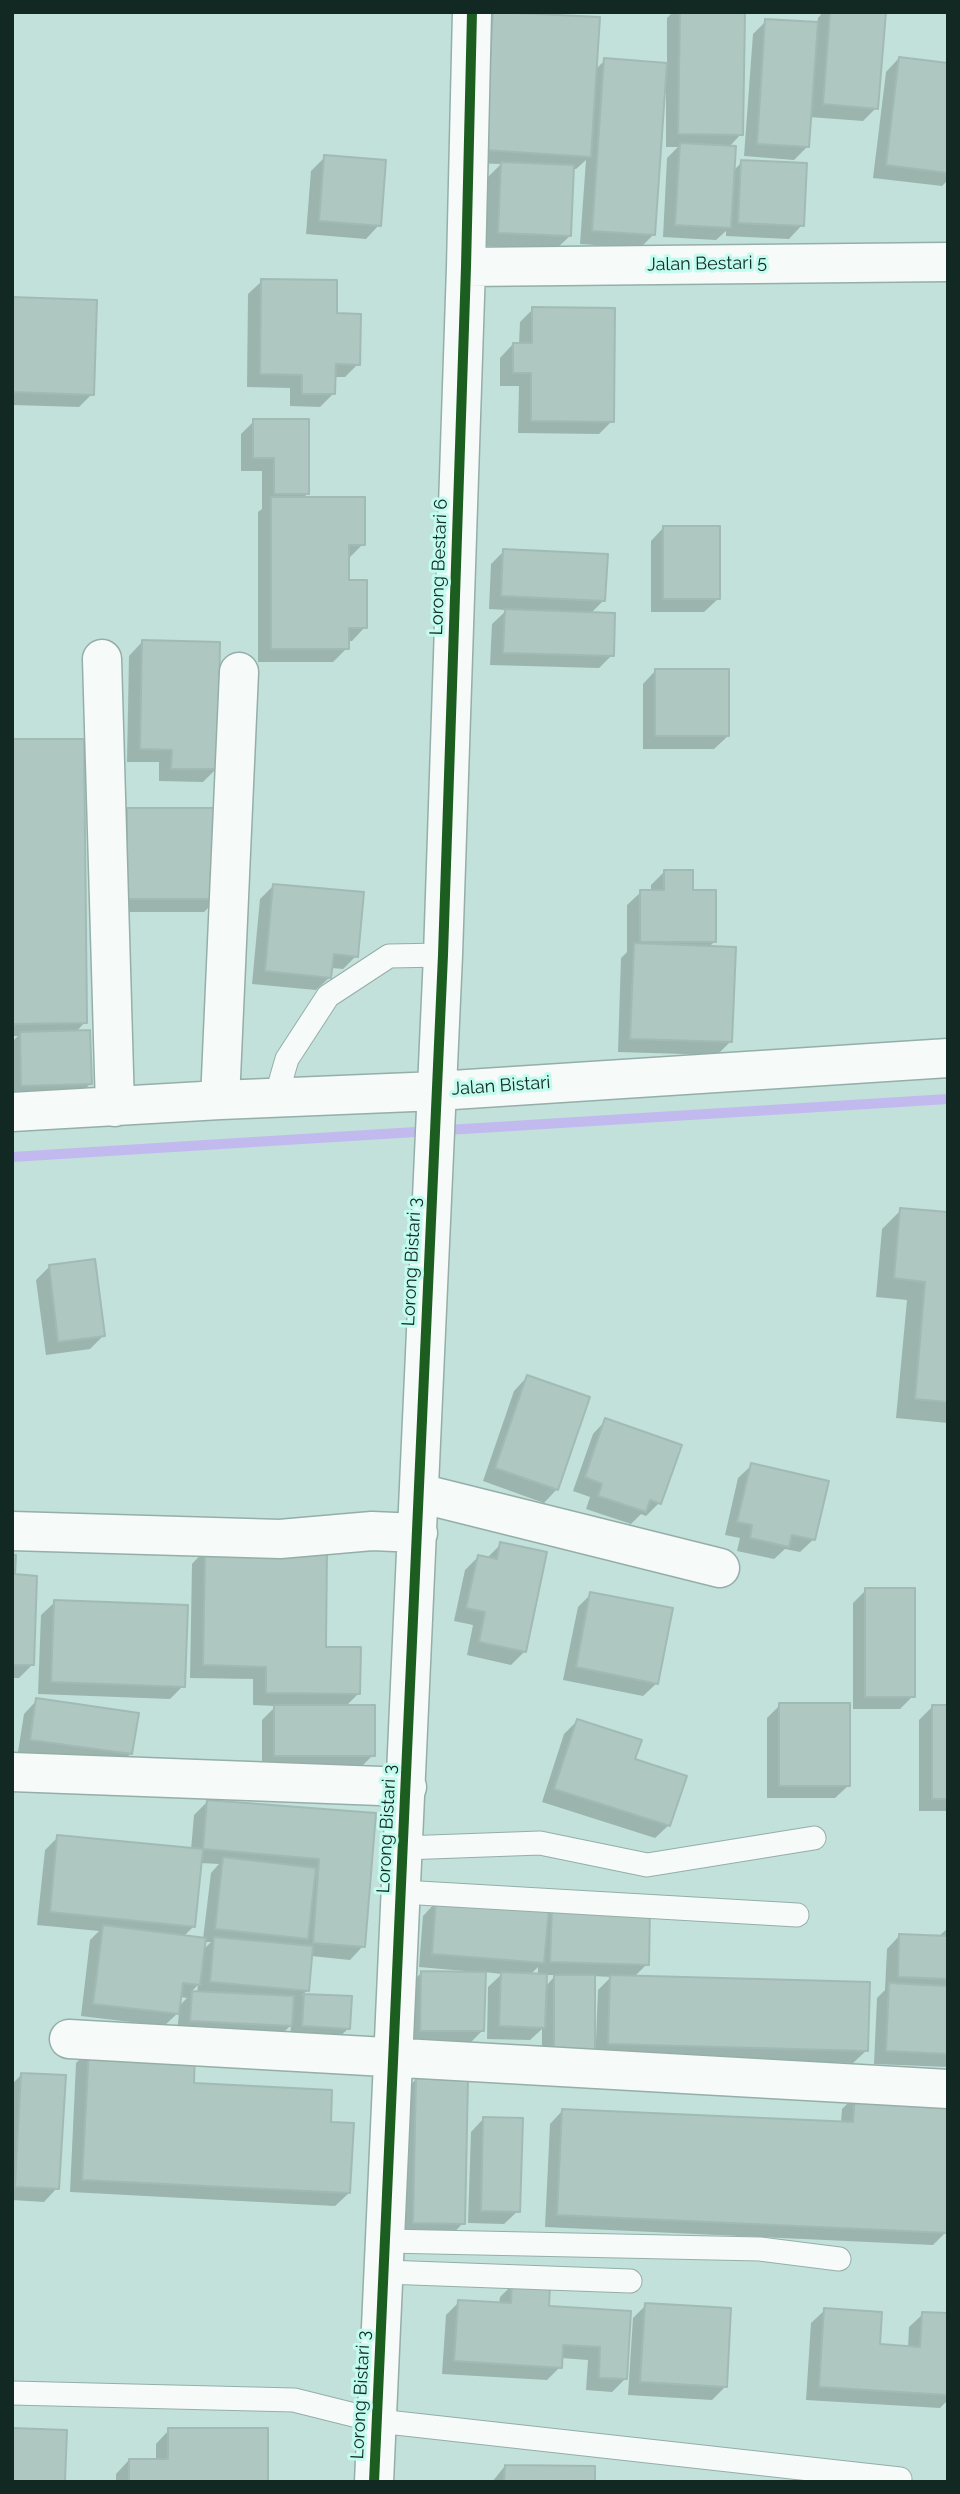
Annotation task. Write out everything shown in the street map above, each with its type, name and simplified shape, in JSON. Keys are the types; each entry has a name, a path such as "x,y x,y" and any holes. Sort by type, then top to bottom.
{"street":[{"name":"Lorong Bestari 6","path":"436,1107 466,267 472,12"},
{"name":"Jalan Bestari 5","path":"466,267 948,262"},
{"path":"102,659 115,1107"},
{"path":"219,1100 239,672"},
{"name":"Jalan Bistari","path":"12,1112 276,1097 436,1107 948,1058"},
{"name":"Lorong Bistari 3","path":"374,2482 436,1107"},
{"path":"419,1493 719,1568"},
{"path":"12,1531 280,1539 372,1531 418,1533"},
{"path":"12,1772 407,1787"},
{"path":"69,2039 948,2089"}],"lane":[{"path":"276,1097 287,1059 328,996 389,956 443,956"},
{"path":"403,1848 540,1843 647,1866 814,1838"},
{"path":"402,1892 797,1915"},
{"path":"386,2256 760,2249 839,2259"},
{"path":"386,2256 630,2280"},
{"path":"12,2393 294,2400 378,2420 900,2479"}],"building":[{"path":"493,12 600,17 591,157 484,150"},
{"path":"680,12 745,12 743,135 678,134"},
{"path":"830,12 886,12 878,109 823,104"},
{"path":"765,19 818,22 809,147 757,144"},
{"path":"899,57 948,63 948,173 886,165"},
{"path":"604,58 667,63 655,235 592,231"},
{"path":"680,143 736,146 731,228 675,225"},
{"path":"324,155 386,160 381,226 319,221"},
{"path":"741,160 807,163 804,226 738,223"},
{"path":"501,162 574,165 571,236 498,233"},
{"path":"261,279 337,280 337,313 361,314 360,365 336,364 335,394 302,394 302,375 260,374"},
{"path":"12,297 97,300 94,395 12,392"},
{"path":"532,307 615,308 614,422 531,421 531,373 513,373 513,343 532,343"},
{"path":"253,419 309,419 309,494 274,494 274,458 253,458"},
{"path":"271,497 365,497 365,545 349,545 349,580 367,580 367,628 349,628 349,649 271,649"},
{"path":"663,526 720,526 720,599 663,599"},
{"path":"503,549 608,554 605,601 501,596"},
{"path":"505,609 615,613 614,656 503,653"},
{"path":"142,640 220,642 218,769 171,769 172,750 140,749"},
{"path":"655,669 729,669 729,736 655,736"},
{"path":"12,739 84,739 87,1023 13,1024"},
{"path":"127,808 220,808 220,899 127,899"},
{"path":"664,870 693,870 693,890 716,890 716,942 640,942 640,890 664,890"},
{"path":"273,884 364,892 358,957 334,954 331,978 265,971"},
{"path":"634,943 736,947 732,1042 630,1039"},
{"path":"90,1030 92,1084 21,1086 20,1032"},
{"path":"900,1208 948,1212 948,1402 915,1399 925,1282 894,1278"},
{"path":"95,1259 105,1336 58,1342 49,1265"},
{"path":"527,1375 590,1397 558,1490 495,1468"},
{"path":"605,1418 682,1445 661,1504 650,1500 646,1512 598,1496 602,1484 585,1477"},
{"path":"751,1463 829,1481 815,1540 792,1535 789,1547 750,1538 752,1525 737,1522"},
{"path":"500,1542 547,1552 526,1652 479,1642 485,1612 466,1608 478,1555 497,1559"},
{"path":"205,1549 327,1550 326,1647 361,1647 360,1694 266,1693 266,1667 203,1665"},
{"path":"12,1555 16,1555 15,1574 37,1576 34,1665 12,1665"},
{"path":"865,1588 915,1588 915,1697 865,1697"},
{"path":"590,1592 673,1608 658,1684 576,1667"},
{"path":"54,1600 188,1605 185,1687 51,1682"},
{"path":"36,1698 139,1713 132,1754 30,1740"},
{"path":"779,1703 850,1703 850,1786 779,1786"},
{"path":"274,1705 375,1705 375,1756 274,1756"},
{"path":"932,1705 948,1705 948,1799 932,1799"},
{"path":"577,1719 642,1740 635,1759 687,1776 670,1826 554,1789"},
{"path":"207,1800 376,1813 365,1947 313,1943 319,1859 203,1849"},
{"path":"57,1835 203,1849 195,1927 50,1912"},
{"path":"223,1857 316,1868 308,1939 215,1929"},
{"path":"436,1900 549,1908 544,1963 432,1954"},
{"path":"552,1907 650,1910 649,1965 550,1962"},
{"path":"103,1925 206,1938 200,1985 183,1983 179,2014 93,2004"},
{"path":"899,1934 948,1936 948,1979 898,1977"},
{"path":"214,1937 313,1946 309,1991 210,1982"},
{"path":"421,1971 486,1972 484,2031 420,2031"},
{"path":"501,1972 547,1974 545,2028 499,2026"},
{"path":"554,1975 595,1975 595,2053 554,2053"},
{"path":"610,1975 870,1982 868,2051 608,2044"},
{"path":"889,1983 948,1986 948,2054 886,2051"},
{"path":"192,1991 294,1996 292,2026 190,2021"},
{"path":"304,1994 352,1996 350,2029 302,2026"},
{"path":"89,2048 195,2053 194,2083 332,2090 331,2122 354,2123 350,2193 82,2180"},
{"path":"21,2073 66,2075 59,2189 15,2187"},
{"path":"416,2077 468,2078 465,2224 413,2223"},
{"path":"855,2094 948,2098 948,2233 557,2215 562,2109 853,2122"},
{"path":"483,2117 523,2118 520,2212 481,2211"},
{"path":"512,2282 550,2285 549,2306 631,2311 627,2379 599,2378 600,2347 563,2345 562,2368 454,2361 458,2300 511,2303"},
{"path":"645,2303 731,2308 727,2387 640,2382"},
{"path":"824,2308 882,2312 880,2344 920,2347 922,2312 948,2313 948,2395 819,2387"},
{"path":"12,2428 67,2430 65,2482 12,2482"},
{"path":"168,2428 268,2428 268,2482 129,2482 129,2459 168,2459"},
{"path":"505,2465 595,2466 595,2482 504,2482"}],"waterway":[{"path":"12,1157 948,1099"}],"cycle path":[{"path":"374,2482 443,955 472,12"}]}
